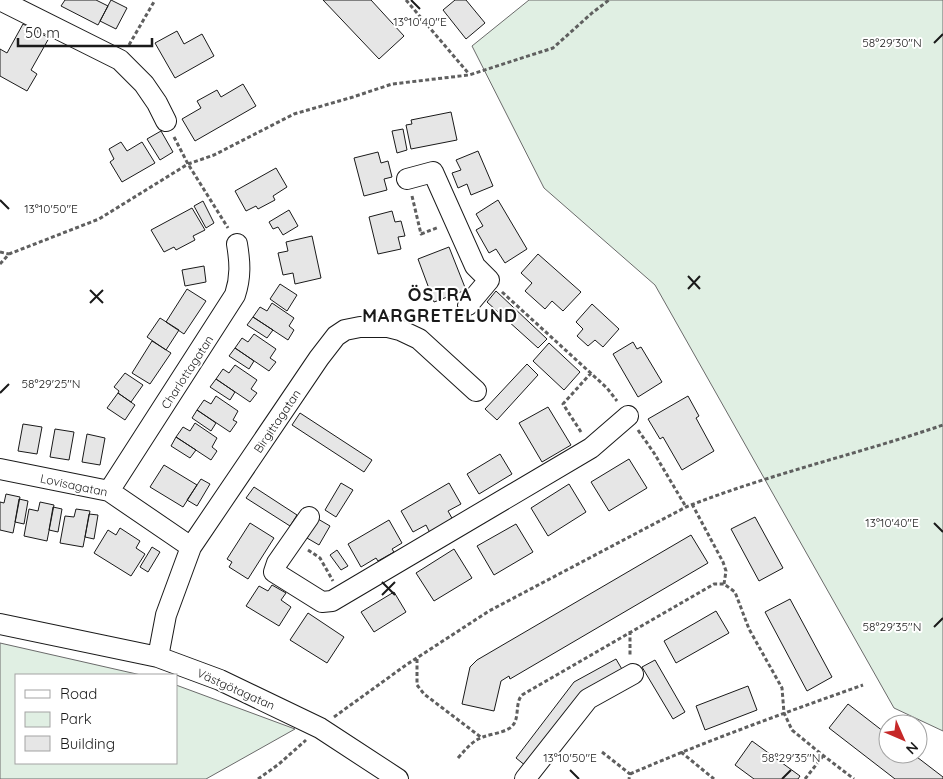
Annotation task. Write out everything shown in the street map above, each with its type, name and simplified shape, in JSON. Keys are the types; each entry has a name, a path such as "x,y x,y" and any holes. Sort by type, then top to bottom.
{"street":[{"path":"0,0 120,60 144,84 166,121"},
{"path":"407,179 434,172 475,266 489,280 468,304"},
{"name":"Charlottagatan","path":"109,491 235,295 239,282 238,244"},
{"name":"Birgittagatan","path":"158,657 166,614 191,547 319,358 331,342 344,330 360,327 388,327 410,334 419,339 476,391"},
{"path":"308,517 277,563 274,572 322,602 332,601 591,448 628,416"},
{"name":"Lovisagatan","path":"0,469 109,491 191,547"},
{"name":"Västgötagatan","path":"0,624 158,657 220,680 320,728 398,779"},
{"path":"525,779 588,699 633,674"}],"path":[{"path":"120,60 155,0"},
{"path":"406,0 469,75"},
{"path":"0,264 9,254 99,219 188,164 214,155 294,114 392,84 469,75 553,48 609,0"},
{"path":"166,121 188,164 238,244"},
{"path":"407,179 421,234 455,221"},
{"path":"0,252 9,254"},
{"path":"489,280 607,388 654,453 686,507"},
{"path":"591,373 563,404 591,448"},
{"path":"258,779 279,764 320,728 417,658 490,611 686,507 823,461 943,425"},
{"path":"692,504 723,562 726,571 724,584"},
{"path":"293,539 320,558 341,595"},
{"path":"458,758 472,743 510,728 516,721 518,700 522,695 714,584 724,584 734,592 749,629 782,688 784,713 792,730 854,779"},
{"path":"630,631 630,655 633,674"},
{"path":"417,658 417,685 424,694 482,738"},
{"path":"602,752 630,777 681,752 863,685"},
{"path":"681,752 714,779"},
{"path":"805,779 823,756"}],"green space":[{"path":"529,0 943,0 943,731 928,724 928,714 907,714 894,708 655,285 544,188 472,46"},
{"path":"0,643 137,674 15,674 15,764 178,764 178,686 295,729 206,779 0,779"}],"building":[{"path":"65,0 96,0 108,6 98,25 61,6"},
{"path":"111,0 127,8 116,29 100,21"},
{"path":"323,0 371,0 404,36 379,59"},
{"path":"455,0 466,0 485,23 466,39 443,10"},
{"path":"23,24 49,38 31,70 37,74 27,91 0,76 0,49 7,53"},
{"path":"177,31 184,44 202,34 214,56 175,78 155,43"},
{"path":"243,84 256,106 195,141 182,119 201,108 197,101 217,90 221,97"},
{"path":"451,112 457,140 411,149 406,125 412,124 411,120"},
{"path":"403,129 407,150 397,153 392,131"},
{"path":"161,131 173,152 160,160 147,139"},
{"path":"121,142 127,151 142,142 155,163 122,182 110,162 114,159 109,149"},
{"path":"478,151 493,186 471,195 467,184 458,188 452,173 461,170 456,160"},
{"path":"378,152 381,163 388,161 392,177 384,179 387,190 364,196 354,158"},
{"path":"276,168 287,187 273,196 275,200 258,209 256,206 246,211 235,191"},
{"path":"498,200 527,249 505,263 496,249 489,253 476,230 483,226 476,214"},
{"path":"203,201 214,223 206,228 194,206"},
{"path":"192,208 205,230 193,236 195,240 176,250 174,247 164,252 151,230"},
{"path":"289,210 298,226 283,235 278,227 273,229 269,222"},
{"path":"392,211 395,222 401,221 405,236 398,237 401,249 378,254 369,217"},
{"path":"312,236 321,278 295,284 293,273 283,275 278,253 288,251 286,242"},
{"path":"449,247 466,290 434,302 418,259"},
{"path":"538,254 581,292 563,311 552,301 545,309 525,291 532,283 521,273"},
{"path":"204,266 206,282 185,286 182,270"},
{"path":"280,284 297,295 287,311 270,299"},
{"path":"187,289 206,301 184,334 166,322"},
{"path":"496,291 547,339 538,348 487,302"},
{"path":"272,303 294,318 289,326 294,330 288,340 253,317 260,307 267,311"},
{"path":"592,304 619,329 603,347 595,340 588,346 577,336 583,329 576,322"},
{"path":"253,317 273,330 267,338 247,325"},
{"path":"160,318 179,330 166,350 147,337"},
{"path":"254,334 276,349 270,358 276,362 269,371 235,348 242,338 248,342"},
{"path":"152,341 171,353 150,384 132,373"},
{"path":"633,342 637,349 641,347 662,382 638,397 613,354"},
{"path":"549,343 580,372 564,390 533,361"},
{"path":"235,348 254,361 249,369 229,356"},
{"path":"527,364 538,375 497,420 485,409"},
{"path":"235,365 257,380 251,389 257,393 250,402 216,379 223,369 229,373"},
{"path":"125,373 143,385 131,402 118,393 119,391 114,387"},
{"path":"216,379 235,392 230,400 210,387"},
{"path":"118,393 135,405 125,420 107,408"},
{"path":"216,396 238,411 233,420 237,422 230,432 197,410 204,400 211,404"},
{"path":"688,396 699,416 696,418 714,451 682,470 663,437 660,439 648,419"},
{"path":"548,407 571,445 542,462 519,423"},
{"path":"197,410 216,423 211,431 192,418"},
{"path":"300,413 372,460 364,472 292,425"},
{"path":"195,423 217,438 212,447 217,451 211,460 176,437 183,427 190,431"},
{"path":"23,424 42,427 37,454 18,451"},
{"path":"55,429 74,432 69,460 50,457"},
{"path":"87,434 105,438 100,465 82,462"},
{"path":"176,437 196,450 190,458 171,446"},
{"path":"500,454 512,474 479,494 467,474"},
{"path":"629,459 647,488 609,511 591,482"},
{"path":"164,465 197,485 183,507 150,487"},
{"path":"201,479 210,484 197,506 187,500"},
{"path":"341,483 353,490 336,517 325,510"},
{"path":"449,483 461,504 448,511 453,520 430,533 426,525 413,532 401,511"},
{"path":"569,484 586,512 548,536 531,508"},
{"path":"254,487 297,515 290,526 246,498"},
{"path":"6,494 20,497 13,533 0,530 0,502 4,503"},
{"path":"19,499 28,501 24,524 15,522"},
{"path":"40,502 54,505 47,541 24,536 29,509 38,511"},
{"path":"53,507 62,509 58,532 49,530"},
{"path":"76,509 90,511 83,547 60,543 65,516 74,517"},
{"path":"89,514 98,515 94,539 85,537"},
{"path":"755,517 783,568 759,581 731,529"},
{"path":"318,519 330,526 319,545 307,538"},
{"path":"389,520 402,543 392,549 394,552 378,561 376,558 361,567 348,544"},
{"path":"250,523 274,538 248,579 229,567 232,562 227,559"},
{"path":"516,524 533,552 494,575 477,546"},
{"path":"120,528 140,541 136,548 145,554 131,576 94,553 108,530 116,535"},
{"path":"691,535 708,563 510,679 509,676 501,681 494,711 462,704 470,667 477,660"},
{"path":"152,547 160,552 148,572 140,567"},
{"path":"454,549 472,578 434,601 416,573"},
{"path":"337,550 348,566 341,570 330,555"},
{"path":"272,585 286,593 281,600 291,607 279,626 246,606 259,586 268,591"},
{"path":"394,592 406,612 374,632 361,612"},
{"path":"790,599 832,677 807,691 765,612"},
{"path":"716,611 729,633 676,663 664,641"},
{"path":"308,613 344,637 327,663 290,640"},
{"path":"616,659 623,671 526,766 516,758 574,682"},
{"path":"655,660 685,712 673,719 642,667"},
{"path":"748,686 757,710 705,730 696,706"},
{"path":"848,704 878,727 878,764 926,764 943,779 895,779 829,728"},
{"path":"752,741 800,776 798,779 754,779 735,765"}],"district":[{"name":"ÖSTRA MARGRETELUND","path":"440,304"}]}
